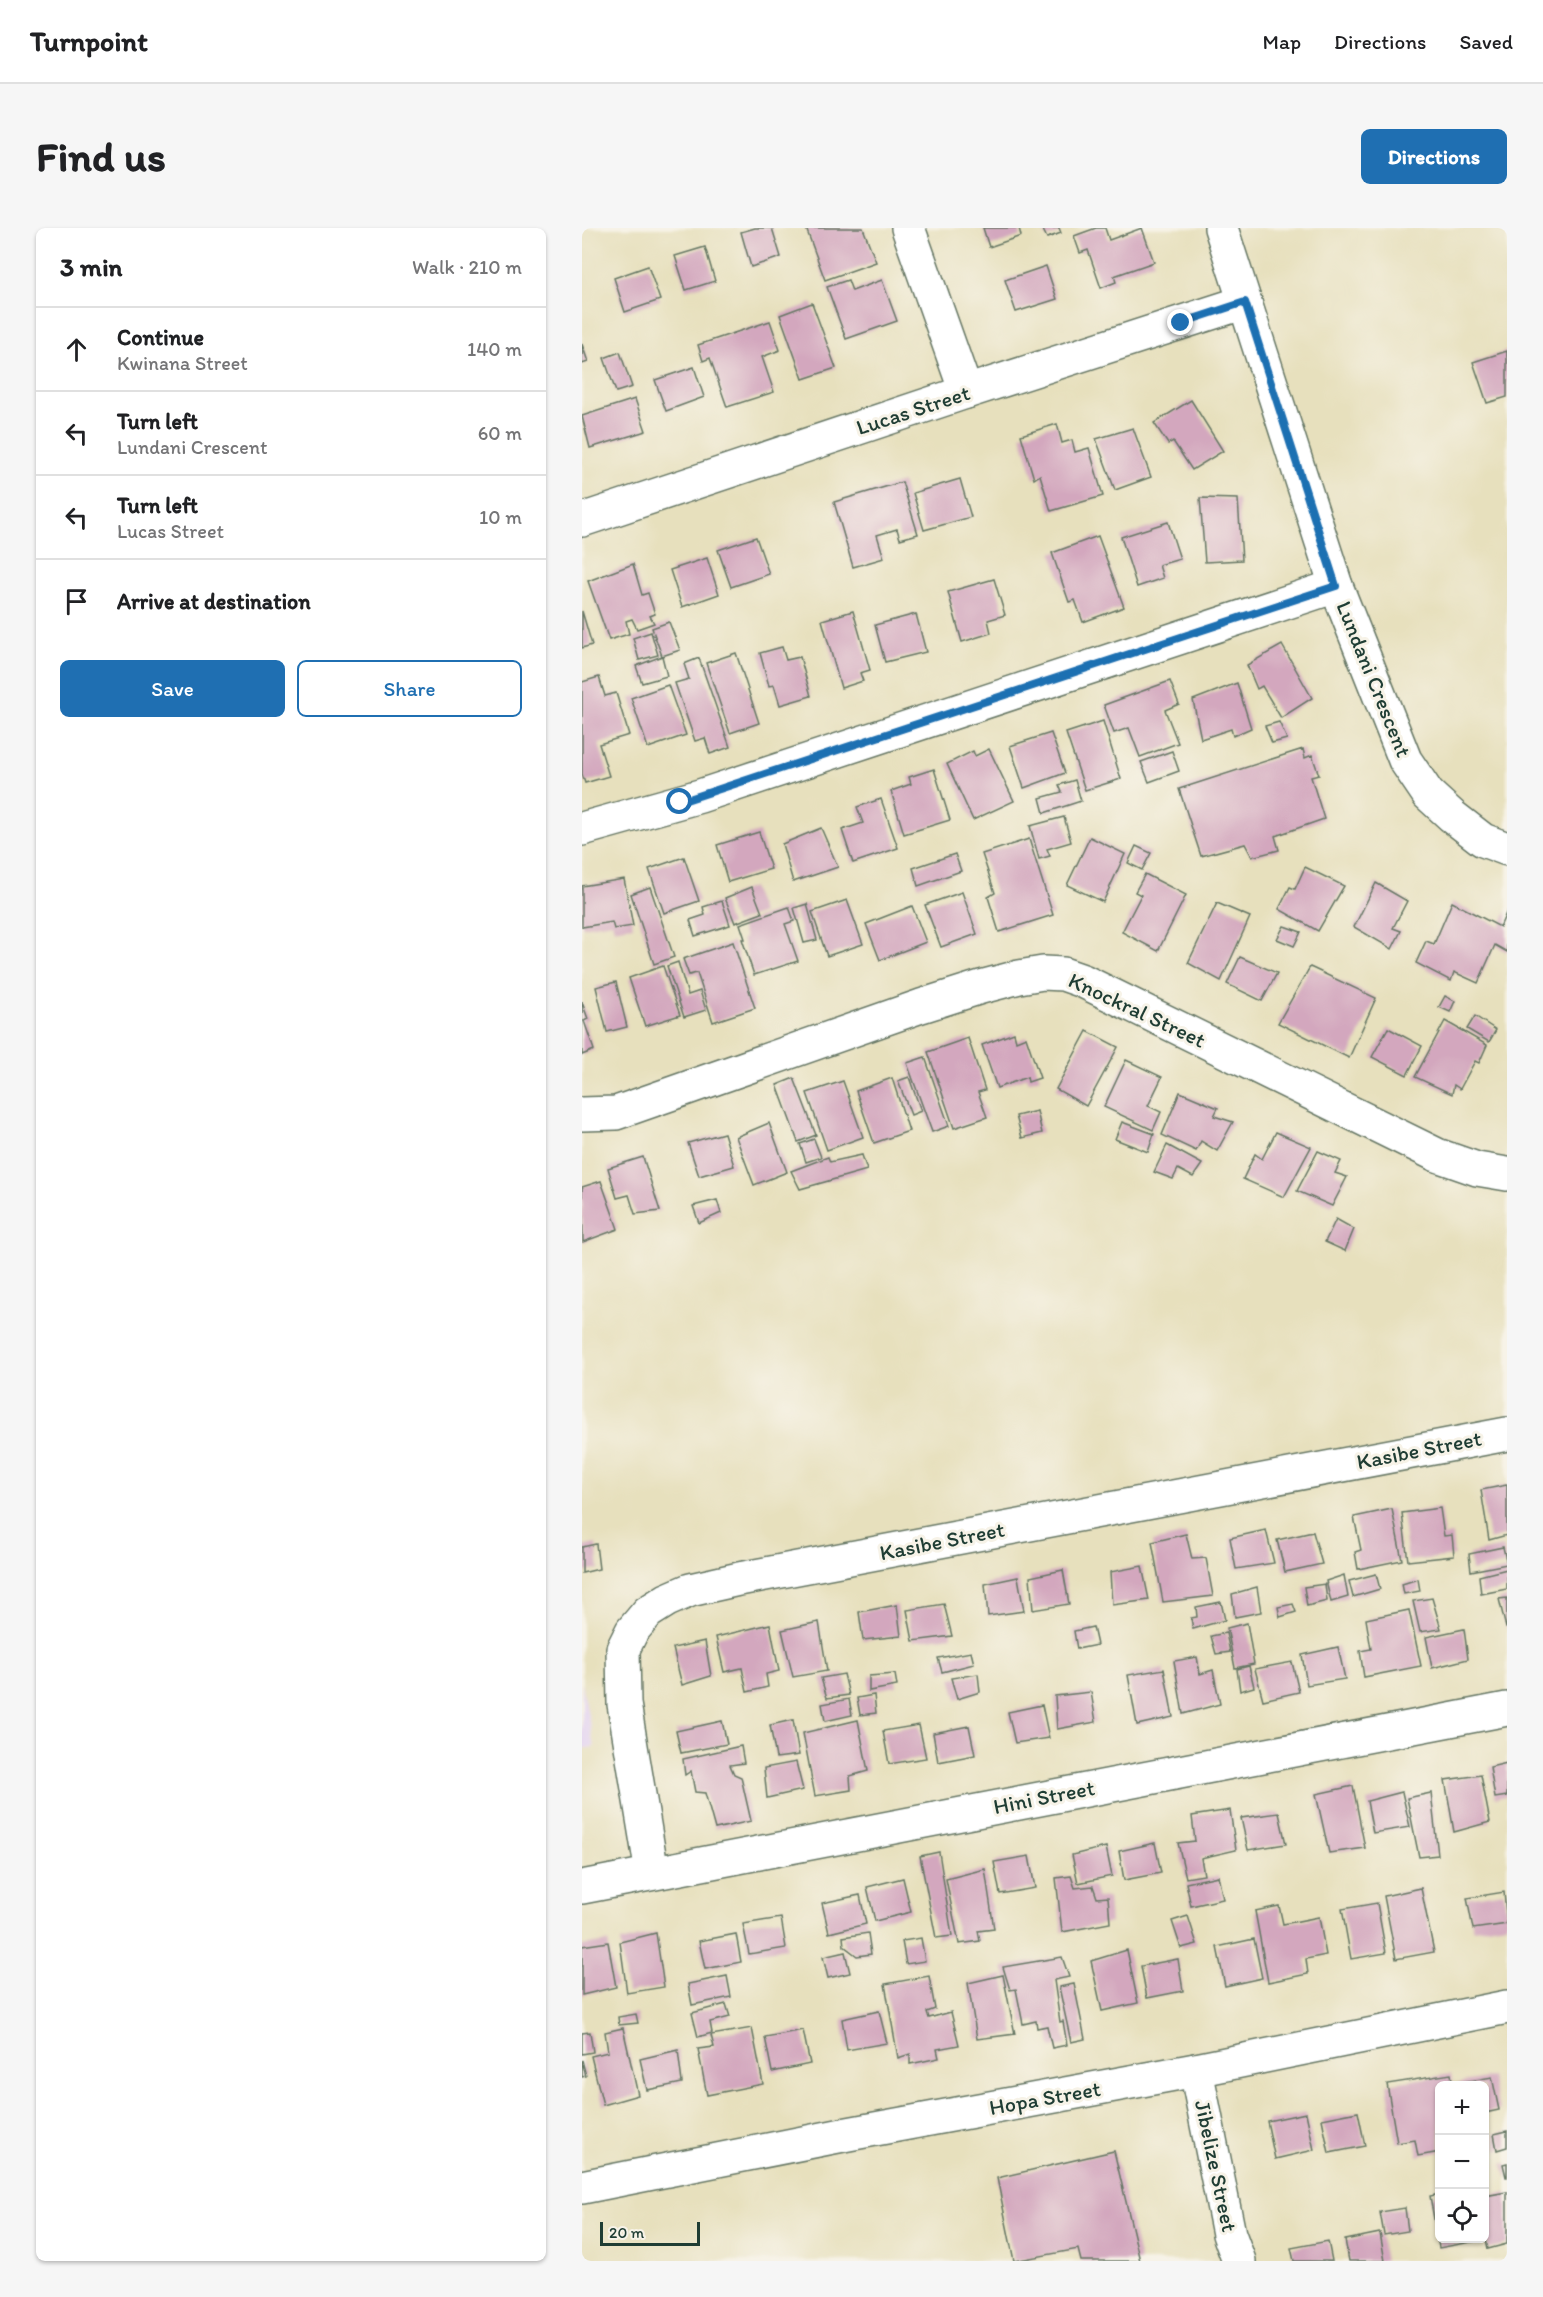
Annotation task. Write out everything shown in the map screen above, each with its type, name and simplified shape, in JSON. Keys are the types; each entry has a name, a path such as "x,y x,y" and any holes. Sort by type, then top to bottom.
{"street":[{"path":"908,228 966,392"},
{"name":"Lundani Crescent","path":"1221,228 1336,586 1405,760 1428,794 1452,816 1483,840 1507,849"},
{"name":"Lucas Street","path":"582,520 1245,302"},
{"path":"582,829 700,796 1336,586"},
{"name":"Knockral Street","path":"582,1114 616,1113 981,987 1043,973 1063,974 1083,981 1437,1155 1477,1169 1507,1174"},
{"name":"Kasibe Street","path":"652,1873 624,1704 623,1649 632,1631 648,1612 667,1600 690,1590 739,1579 1507,1434"},
{"name":"Hini Street","path":"582,1887 1507,1709"},
{"name":"Hopa Street","path":"582,2187 859,2132 1196,2070 1507,2007"},
{"name":"Jibelize Street","path":"1196,2070 1229,2234 1239,2261"}],"shaded area":[{"path":"582,1683 594,1747 582,1749"}],"building":[{"path":"755,228 772,228 781,257 751,267 741,232"},
{"path":"806,228 863,228 876,262 825,280"},
{"path":"983,228 1019,228 1021,236 989,247"},
{"path":"1042,228 1059,228 1061,233 1047,238"},
{"path":"1096,228 1105,228 1109,240 1142,228 1154,262 1114,276 1116,282 1101,288 1088,250 1080,253 1074,236"},
{"path":"705,247 715,281 686,290 675,256"},
{"path":"648,266 660,300 625,312 614,278"},
{"path":"1046,266 1057,299 1016,312 1005,280"},
{"path":"848,280 852,291 882,280 897,321 846,339 827,287"},
{"path":"812,303 836,368 803,379 780,315"},
{"path":"770,321 780,350 762,357 774,392 727,407 710,358 703,361 698,345"},
{"path":"582,344 588,362 582,364"},
{"path":"1507,351 1507,397 1487,403 1473,362"},
{"path":"620,352 632,387 616,392 604,358"},
{"path":"694,367 704,397 666,411 655,380"},
{"path":"635,399 646,431 590,448 582,416"},
{"path":"1191,400 1223,451 1192,470 1173,441 1168,444 1154,423"},
{"path":"1057,424 1062,443 1072,440 1075,452 1089,448 1103,496 1051,511 1040,475 1034,479 1021,435"},
{"path":"1133,428 1151,477 1115,490 1096,439"},
{"path":"960,479 971,517 924,530 913,493"},
{"path":"902,482 918,534 900,539 897,529 877,535 884,558 853,567 834,502"},
{"path":"1200,498 1238,499 1242,560 1205,562"},
{"path":"1168,522 1180,559 1159,565 1163,578 1137,587 1121,537"},
{"path":"1098,536 1124,607 1083,622 1075,600 1069,602 1052,553"},
{"path":"756,537 769,574 731,587 718,550"},
{"path":"707,558 719,594 682,607 670,570"},
{"path":"633,564 642,595 648,593 655,614 650,616 654,623 637,629 632,619 626,621 629,634 609,640 588,581"},
{"path":"994,579 1005,615 988,620 991,633 962,642 948,592"},
{"path":"582,611 592,645 582,648"},
{"path":"853,611 870,670 860,673 863,681 841,688 822,620"},
{"path":"916,614 926,652 885,662 875,625"},
{"path":"669,622 680,650 662,656 652,628"},
{"path":"651,632 658,655 639,660 633,638"},
{"path":"1282,645 1312,698 1281,718 1262,686 1257,689 1247,665"},
{"path":"782,647 786,660 800,657 811,696 780,705 774,685 769,686 760,653"},
{"path":"736,653 759,723 730,733 706,663"},
{"path":"662,656 667,676 642,683 636,666"},
{"path":"699,658 730,747 710,754 705,738 695,741 675,683 689,679 684,664"},
{"path":"599,677 605,696 616,693 629,735 599,744 609,776 585,783 582,774 582,682"},
{"path":"1170,681 1179,704 1165,710 1178,743 1140,757 1129,728 1114,733 1104,705"},
{"path":"1237,683 1251,728 1233,736 1231,729 1201,739 1193,700"},
{"path":"668,685 686,735 648,748 631,698"},
{"path":"1103,721 1121,779 1085,790 1066,733"},
{"path":"1279,722 1287,739 1272,743 1265,726"},
{"path":"1051,733 1065,773 1024,788 1010,746"},
{"path":"989,749 1014,801 973,820 947,764 973,751 975,756"},
{"path":"1303,749 1305,758 1312,755 1319,775 1311,777 1324,819 1275,836 1279,850 1252,857 1245,844 1201,856 1179,789"},
{"path":"1172,751 1179,771 1149,782 1141,762"},
{"path":"934,769 950,820 904,834 891,791 911,784 909,777"},
{"path":"1075,780 1081,801 1044,813 1040,798 1062,792 1059,785"},
{"path":"881,799 898,848 853,863 842,830 863,823 857,807"},
{"path":"1064,817 1071,842 1047,849 1050,856 1039,859 1030,826"},
{"path":"821,828 838,867 793,882 782,844"},
{"path":"759,832 771,869 728,882 717,845"},
{"path":"1090,837 1125,854 1103,902 1067,885"},
{"path":"1029,839 1053,915 999,932 988,897 995,893 982,854"},
{"path":"1136,846 1151,853 1142,870 1128,863"},
{"path":"955,854 961,871 918,886 913,868"},
{"path":"684,857 699,901 664,913 649,869"},
{"path":"1305,867 1344,886 1318,931 1279,909 1290,887 1295,889"},
{"path":"1145,874 1186,895 1158,951 1122,932 1141,895 1135,892"},
{"path":"624,879 633,926 614,929 612,922 582,927 582,886"},
{"path":"1376,883 1407,901 1393,928 1401,931 1392,949 1354,927"},
{"path":"650,887 674,957 654,964 631,894"},
{"path":"752,887 762,913 735,923 725,898"},
{"path":"962,892 977,934 941,947 925,905"},
{"path":"847,900 863,944 827,956 812,912"},
{"path":"722,901 730,925 695,936 690,920 705,915 703,907"},
{"path":"1452,902 1500,927 1507,911 1507,952 1495,945 1478,983 1454,972 1451,981 1416,963 1426,941 1434,944"},
{"path":"1217,903 1250,917 1221,981 1188,963"},
{"path":"807,904 817,940 804,943 794,908"},
{"path":"912,906 926,942 880,960 866,924"},
{"path":"789,907 794,921 785,924 798,961 754,975 742,939 745,939 740,924"},
{"path":"1284,926 1301,932 1294,946 1277,939"},
{"path":"733,942 755,1008 713,1022 697,973 689,975 683,959"},
{"path":"1240,957 1277,973 1262,1001 1227,984"},
{"path":"678,962 688,995 700,991 706,1010 684,1017 667,966"},
{"path":"663,966 680,1015 645,1026 629,978"},
{"path":"1310,967 1376,998 1349,1058 1278,1023"},
{"path":"616,982 627,1027 607,1032 596,987"},
{"path":"1445,996 1455,1001 1450,1012 1439,1007"},
{"path":"582,1002 588,1019 584,1021 594,1050 582,1055"},
{"path":"1475,1016 1496,1030 1489,1042 1467,1029"},
{"path":"1445,1021 1487,1045 1479,1063 1475,1061 1460,1089 1454,1085 1452,1094 1415,1077"},
{"path":"1388,1028 1422,1046 1407,1075 1372,1057"},
{"path":"1087,1031 1118,1047 1086,1106 1056,1089"},
{"path":"1014,1033 1016,1041 1026,1037 1040,1078 1028,1082 1027,1077 997,1088 982,1045"},
{"path":"968,1038 985,1090 978,1092 987,1117 954,1128 928,1052"},
{"path":"925,1057 949,1126 932,1132 907,1063"},
{"path":"1126,1060 1162,1077 1148,1106 1161,1112 1153,1130 1104,1107"},
{"path":"909,1077 921,1111 911,1115 898,1081"},
{"path":"794,1078 816,1135 798,1142 777,1085"},
{"path":"892,1078 909,1131 874,1143 856,1091"},
{"path":"843,1081 863,1137 827,1150 807,1093"},
{"path":"1180,1092 1218,1108 1214,1116 1233,1122 1217,1151 1201,1141 1196,1151 1162,1135"},
{"path":"1037,1111 1042,1133 1022,1138 1016,1116"},
{"path":"1122,1122 1154,1134 1148,1152 1115,1139"},
{"path":"769,1123 787,1172 754,1185 736,1137"},
{"path":"1276,1132 1311,1147 1284,1197 1243,1179 1255,1154 1262,1159"},
{"path":"724,1133 734,1166 699,1176 688,1143"},
{"path":"814,1139 821,1157 806,1162 800,1144"},
{"path":"1167,1145 1202,1164 1193,1177 1178,1169 1173,1179 1154,1172"},
{"path":"1318,1151 1341,1161 1335,1173 1347,1177 1332,1206 1297,1191"},
{"path":"862,1155 867,1170 800,1189 791,1171 828,1157 830,1162"},
{"path":"643,1157 660,1211 635,1214 629,1195 617,1198 608,1168"},
{"path":"601,1181 618,1229 583,1242 582,1187"},
{"path":"717,1200 721,1213 699,1223 693,1206"},
{"path":"1336,1219 1354,1229 1345,1251 1325,1242"},
{"path":"1507,1485 1507,1535 1489,1540 1481,1490"},
{"path":"1440,1508 1444,1536 1452,1535 1454,1556 1408,1561 1402,1513"},
{"path":"1392,1509 1402,1560 1358,1569 1355,1552 1361,1550 1354,1517"},
{"path":"1266,1530 1274,1563 1236,1569 1230,1538"},
{"path":"1313,1532 1322,1564 1285,1572 1277,1540"},
{"path":"1186,1534 1192,1559 1206,1558 1213,1596 1163,1602 1152,1542"},
{"path":"596,1544 599,1569 582,1573 582,1547"},
{"path":"1503,1547 1507,1564 1471,1571 1469,1554"},
{"path":"1142,1566 1149,1600 1112,1605 1110,1572"},
{"path":"1507,1569 1507,1589 1481,1594 1479,1576"},
{"path":"1063,1570 1069,1604 1033,1610 1030,1577"},
{"path":"1376,1574 1380,1589 1353,1597 1349,1581"},
{"path":"1344,1575 1348,1597 1331,1602 1326,1581"},
{"path":"1018,1577 1024,1611 988,1616 985,1584"},
{"path":"1418,1579 1420,1591 1404,1594 1402,1584"},
{"path":"1325,1584 1327,1601 1307,1606 1304,1587"},
{"path":"1257,1587 1261,1612 1235,1617 1232,1594"},
{"path":"1432,1598 1441,1629 1420,1632 1413,1601"},
{"path":"1507,1598 1507,1628 1506,1628 1499,1599"},
{"path":"1221,1602 1225,1620 1193,1629 1191,1618 1197,1617 1196,1607"},
{"path":"944,1604 952,1636 913,1641 907,1610"},
{"path":"1293,1604 1296,1612 1280,1617 1278,1607"},
{"path":"897,1605 901,1636 863,1640 859,1612"},
{"path":"1409,1610 1421,1666 1364,1677 1360,1651 1371,1649 1366,1619"},
{"path":"819,1622 827,1671 793,1677 782,1630"},
{"path":"1247,1623 1254,1664 1235,1668 1227,1628"},
{"path":"770,1624 779,1671 766,1674 768,1687 747,1692 742,1668 724,1672 716,1637"},
{"path":"1093,1627 1097,1645 1077,1649 1074,1631"},
{"path":"1464,1629 1468,1659 1432,1668 1426,1637"},
{"path":"1226,1633 1230,1652 1216,1654 1211,1636"},
{"path":"705,1641 711,1676 682,1685 673,1648"},
{"path":"1338,1647 1345,1679 1307,1685 1302,1655"},
{"path":"971,1652 974,1664 942,1672 938,1658"},
{"path":"1197,1657 1200,1674 1213,1670 1220,1704 1183,1714 1174,1661"},
{"path":"1292,1662 1299,1692 1263,1700 1255,1669"},
{"path":"1249,1666 1254,1687 1240,1691 1237,1669"},
{"path":"1164,1669 1173,1717 1137,1725 1128,1675"},
{"path":"844,1674 849,1695 827,1698 821,1678"},
{"path":"895,1674 897,1686 869,1691 869,1676"},
{"path":"978,1674 980,1692 957,1699 951,1678"},
{"path":"1091,1692 1096,1722 1057,1729 1055,1696"},
{"path":"874,1695 876,1713 860,1715 857,1698"},
{"path":"849,1699 852,1715 825,1721 822,1704"},
{"path":"1042,1705 1049,1738 1015,1743 1008,1712"},
{"path":"793,1720 799,1755 776,1758 770,1725"},
{"path":"858,1720 868,1771 850,1776 851,1790 815,1796 803,1733"},
{"path":"722,1721 727,1744 681,1753 676,1731"},
{"path":"919,1725 926,1758 889,1764 883,1731"},
{"path":"969,1726 975,1755 938,1762 933,1733"},
{"path":"741,1746 744,1763 730,1765 734,1774 741,1777 751,1821 715,1829 705,1793 695,1792 691,1771 685,1775 683,1759"},
{"path":"796,1762 803,1790 767,1798 764,1768"},
{"path":"1507,1763 1507,1796 1495,1798 1490,1767"},
{"path":"1481,1775 1490,1822 1454,1832 1445,1780"},
{"path":"1353,1786 1365,1848 1329,1853 1316,1794"},
{"path":"1402,1792 1410,1827 1373,1833 1367,1801"},
{"path":"1431,1793 1438,1855 1419,1857 1407,1798"},
{"path":"1230,1810 1236,1850 1201,1858 1204,1875 1186,1878 1178,1843 1195,1841 1192,1816"},
{"path":"1279,1813 1286,1844 1248,1850 1241,1818"},
{"path":"1155,1843 1161,1873 1124,1880 1119,1851"},
{"path":"1106,1847 1112,1876 1078,1883 1072,1855"},
{"path":"939,1852 952,1936 936,1938 920,1856"},
{"path":"1029,1856 1035,1888 1000,1894 994,1862"},
{"path":"985,1869 994,1929 978,1931 980,1941 959,1944 946,1879"},
{"path":"1071,1876 1075,1888 1093,1886 1097,1898 1108,1897 1110,1923 1062,1932 1056,1878"},
{"path":"1218,1876 1223,1899 1191,1906 1186,1883"},
{"path":"903,1878 911,1912 875,1921 867,1887"},
{"path":"1421,1888 1434,1952 1396,1959 1384,1896"},
{"path":"1504,1892 1507,1924 1473,1929 1467,1898"},
{"path":"860,1895 866,1924 829,1933 822,1903"},
{"path":"1377,1903 1386,1953 1351,1959 1342,1909"},
{"path":"1279,1906 1283,1924 1319,1917 1326,1955 1306,1959 1308,1974 1268,1982 1255,1911"},
{"path":"1188,1916 1197,1944 1181,1948 1172,1921"},
{"path":"781,1918 786,1948 749,1954 743,1924"},
{"path":"656,1933 664,1987 627,1993 620,1942"},
{"path":"868,1933 871,1954 857,1956 844,1946 843,1937"},
{"path":"736,1934 741,1962 705,1969 699,1941"},
{"path":"921,1938 925,1961 906,1964 902,1941"},
{"path":"1254,1939 1262,1978 1225,1986 1217,1947"},
{"path":"608,1942 616,1987 582,1995 582,1946"},
{"path":"1127,1950 1138,2003 1102,2011 1091,1961"},
{"path":"845,1952 850,1973 828,1978 823,1957"},
{"path":"1062,1957 1069,1977 1054,1980 1060,2022 1063,2021 1067,2045 1052,2048 1047,2026 1037,2028 1036,2021 1023,2024 1016,1989 1010,1990 1003,1967"},
{"path":"1178,1959 1183,1991 1147,1998 1141,1966"},
{"path":"1003,1975 1015,2034 977,2039 968,1983"},
{"path":"727,1976 731,1997 692,2005 688,1984"},
{"path":"929,1976 935,2009 927,2012 929,2018 951,2012 959,2045 937,2049 939,2058 910,2064 910,2054 898,2058 885,1984"},
{"path":"1074,1984 1085,2039 1071,2042 1059,1987"},
{"path":"726,2004 730,2017 710,2022 712,2033 698,2037 692,2013"},
{"path":"879,2011 887,2043 847,2050 842,2019"},
{"path":"636,2014 638,2023 619,2025 618,2017"},
{"path":"623,2028 638,2095 603,2105 591,2056 608,2052 605,2032"},
{"path":"752,2028 763,2084 707,2095 698,2049 714,2047 711,2035"},
{"path":"803,2030 810,2064 772,2072 765,2037"},
{"path":"590,2032 593,2052 582,2054 582,2033"},
{"path":"678,2050 682,2083 647,2090 640,2059"},
{"path":"582,2060 586,2076 582,2077"},
{"path":"1451,2074 1452,2081 1435,2081 1435,2153 1418,2156 1415,2140 1397,2143 1387,2084"},
{"path":"1492,2077 1499,2110 1489,2112 1489,2081 1469,2081"},
{"path":"1358,2112 1365,2146 1329,2153 1322,2119"},
{"path":"1306,2113 1314,2150 1275,2159 1267,2121"},
{"path":"1507,2131 1507,2147 1497,2150 1494,2134"},
{"path":"1114,2151 1140,2261 1081,2261 1078,2249 1014,2261 997,2178"},
{"path":"1507,2163 1507,2177 1506,2177 1503,2164"},
{"path":"1507,2192 1507,2244 1488,2249 1487,2243 1489,2243 1489,2195"},
{"path":"1435,2195 1435,2225 1430,2196"},
{"path":"1405,2208 1408,2231 1384,2235 1380,2212"},
{"path":"1380,2233 1385,2261 1349,2261 1345,2240"},
{"path":"1328,2241 1332,2261 1294,2261 1291,2248"},
{"path":"1438,2243 1466,2243 1439,2248"}],"route":[{"path":"680,802 1336,586 1245,302 1181,323"}]}
